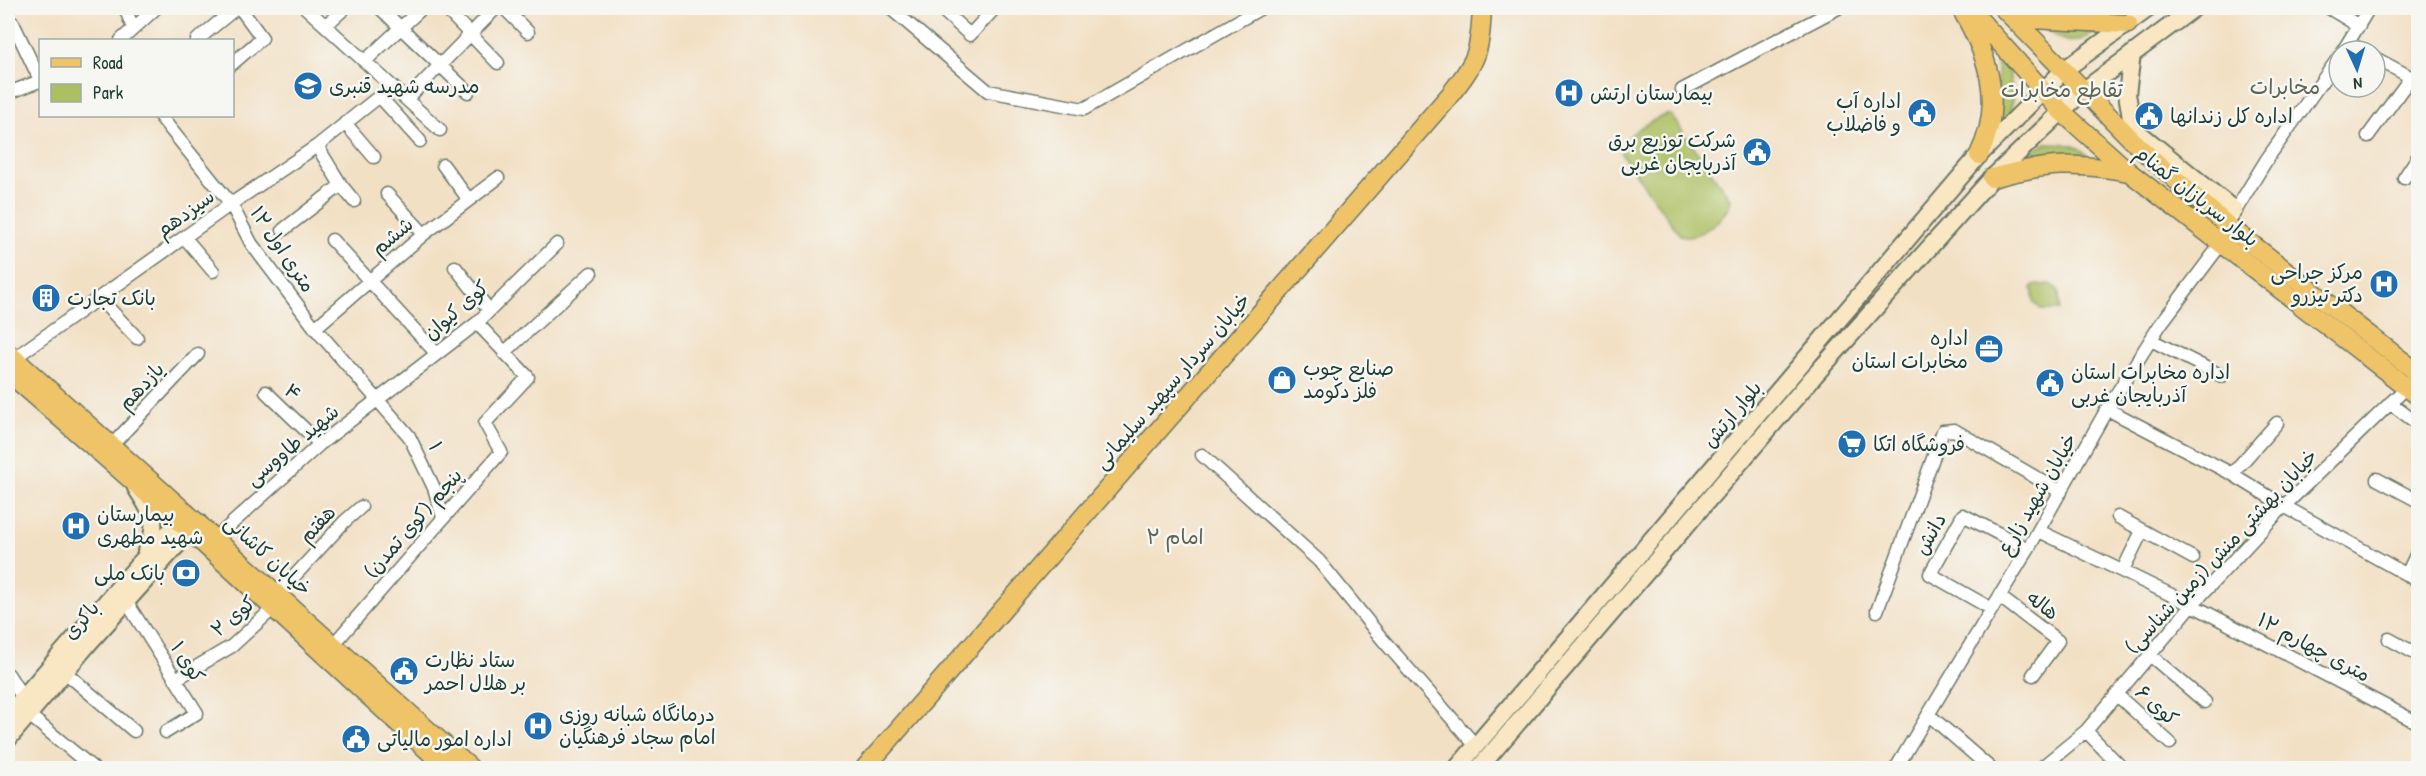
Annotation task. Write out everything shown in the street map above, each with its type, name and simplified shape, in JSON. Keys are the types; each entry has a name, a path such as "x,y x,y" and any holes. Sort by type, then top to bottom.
{"main road":[{"name":"خیابان سردار سپهبد سلیمانی","path":"865,768 1472,68 1479,46 1482,8"},
{"name":"خیابان سردار سپهبد سلیمانی","path":"880,768 1480,74 1488,48 1492,8"},
{"path":"1960,8 1984,52 1992,97 1990,122 1979,155"},
{"name":"بلوار سربازان گمنام","path":"1969,8 2061,111 2129,172 2413,392"},
{"path":"2149,8 2146,18 2148,24 2164,30"},
{"name":"بلوار ارتش","path":"1482,757 1801,364 1867,290 1979,155 2064,70 2149,8"},
{"name":"بلوار ارتش","path":"1457,768 1482,757 1815,375 1992,178 2083,91 2194,8"},
{"path":"2008,13 2128,24"},
{"name":"بلوار سربازان گمنام","path":"2008,13 2141,149 2231,218 2418,373"},
{"path":"2132,54 2127,94 2133,128 2141,149"},
{"path":"2133,128 2231,218"},
{"path":"1992,178 2055,164 2088,165 2129,172"},
{"path":"1867,290 1880,303"},
{"name":"خیابان کاشانی","path":"9,361 111,446 210,542 333,645 470,768"},
{"name":"خیابان کاشانی","path":"9,361 130,479 189,523"},
{"path":"1801,364 1815,375"},
{"path":"130,479 150,510 154,524 154,537 139,564"},
{"name":"باکری","path":"8,739 65,672 83,640 139,564 189,523"},
{"name":"باکری","path":"8,715 83,640 126,601 189,523"},
{"path":"278,601 447,768"}],"street":[{"path":"125,8 133,28"},
{"path":"122,39 156,8"},
{"path":"198,39 238,8 262,38 234,62"},
{"path":"306,8 440,130"},
{"path":"326,25 345,8"},
{"path":"380,8 468,92"},
{"path":"366,62 422,8"},
{"path":"445,8 498,63"},
{"path":"407,99 496,8"},
{"path":"504,8 528,32"},
{"path":"890,8 988,91 1084,109 1261,8"},
{"path":"940,8 970,35 995,8"},
{"path":"1682,90 1838,8"},
{"path":"2329,8 2359,26"},
{"path":"2351,39 2369,8"},
{"path":"14,23 39,78"},
{"path":"2368,136 2414,79 2387,64"},
{"path":"2231,218 2267,159 2327,74"},
{"path":"8,93 39,80"},
{"name":"سیزدهم","path":"9,361 317,146 379,98 420,141"},
{"name":"۱۲ متری اول","path":"166,118 231,204 251,243 315,328 378,401"},
{"path":"345,123 374,157"},
{"path":"317,146 341,185 354,201"},
{"path":"2404,178 2418,157"},
{"path":"443,165 469,200"},
{"name":"ششم","path":"315,328 424,234 498,178"},
{"path":"283,230 341,185"},
{"path":"387,194 424,234"},
{"path":"184,238 213,271"},
{"path":"332,240 436,353"},
{"name":"کوی کیوان","path":"378,401 436,353 477,323 557,244"},
{"name":"خیابان شهید زارع","path":"1905,768 1929,715 2028,549 2107,409 2151,340 2221,244"},
{"path":"455,267 489,310"},
{"path":"477,323 504,353 591,273"},
{"path":"99,298 136,338"},
{"path":"2151,340 2222,376"},
{"name":"پنجم (کوی تمدن)","path":"333,645 501,452 485,423 528,377 504,353"},
{"name":"یازدهم","path":"111,446 198,354"},
{"name":"۴","path":"266,392 320,444"},
{"name":"خیابان بهشتی منش (زمین شناسی)","path":"2041,768 2086,731 2192,605 2284,506 2390,403 2413,392"},
{"name":"شهید طاووسی","path":"210,542 320,444 378,401"},
{"name":"۱","path":"378,401 410,436 434,488 443,517"},
{"path":"2390,403 2418,424"},
{"path":"2107,409 2232,474 2284,506 2418,581"},
{"path":"2232,474 2277,423"},
{"path":"1877,611 1943,431 1954,430 2061,492"},
{"path":"1202,455 1319,561 1482,757"},
{"path":"2377,479 2418,501"},
{"name":"هفتم","path":"278,601 344,522 361,507"},
{"name":"دانش","path":"1992,609 1930,574 1963,515 2028,549"},
{"path":"2118,517 2193,558"},
{"name":"۱۲ متری چهارم","path":"2038,531 2123,570 2418,723"},
{"path":"2123,570 2142,531"},
{"path":"2407,574 2418,551"},
{"name":"هاله","path":"2000,597 2058,641 2033,675"},
{"name":"کوی ۱","path":"126,601 197,713 166,732"},
{"name":"کوی ۲","path":"176,679 232,646 278,601"},
{"path":"2389,639 2418,655"},
{"path":"2150,655 2205,702"},
{"path":"65,672 134,731"},
{"path":"8,674 23,698"},
{"name":"کوی ۶","path":"2117,695 2170,743"},
{"path":"29,715 93,768"},
{"path":"1929,715 1990,768"},
{"path":"2086,731 2122,768"}],"green space":[{"path":"2042,27 2102,29 2084,39 2071,42 2059,38"},
{"path":"1997,52 2009,69 2012,94 2011,117 1998,131"},
{"path":"1665,115 1671,115 1731,200 1718,221 1695,235 1680,235 1621,153 1632,134"},
{"path":"2046,143 2077,147 2090,160 2021,164 2020,160 2030,151"},
{"path":"2050,284 2059,291 2060,310 2042,310 2034,303 2032,286"}],"place":[{"name":"مدرسه شهید قنبری","path":"308,86"},
{"name":"بیمارستان ارتش","path":"1569,93"},
{"name":"اداره آب و فاضلاب","path":"1922,113"},
{"name":"اداره کل زندانها","path":"2149,116"},
{"name":"شرکت توزیع برق آذربایجان غربی","path":"1757,152"},
{"name":"مرکز جراحی دکتر تیزرو","path":"2384,284"},
{"name":"بانک تجارت","path":"46,298"},
{"name":"اداره مخابرات استان","path":"1989,349"},
{"name":"صنایع چوب فلز دکومد","path":"1282,380"},
{"name":"اداره مخابرات استان آذربایجان غربی","path":"2050,383"},
{"name":"فروشگاه اتکا","path":"1852,444"},
{"name":"بیمارستان شهید مطهری","path":"76,526"},
{"name":"بانک ملی","path":"186,573"},
{"name":"ستاد نظارت بر هلال احمر","path":"404,671"},
{"name":"درمانگاه شبانه روزی امام سجاد فرهنگیان","path":"538,726"},
{"name":"اداره امور مالیاتی","path":"356,739"}],"district":[{"name":"مخابرات","path":"2285,87"},
{"name":"تقاطع مخابرات","path":"2062,90"},
{"name":"امام ۲","path":"1175,537"}]}
